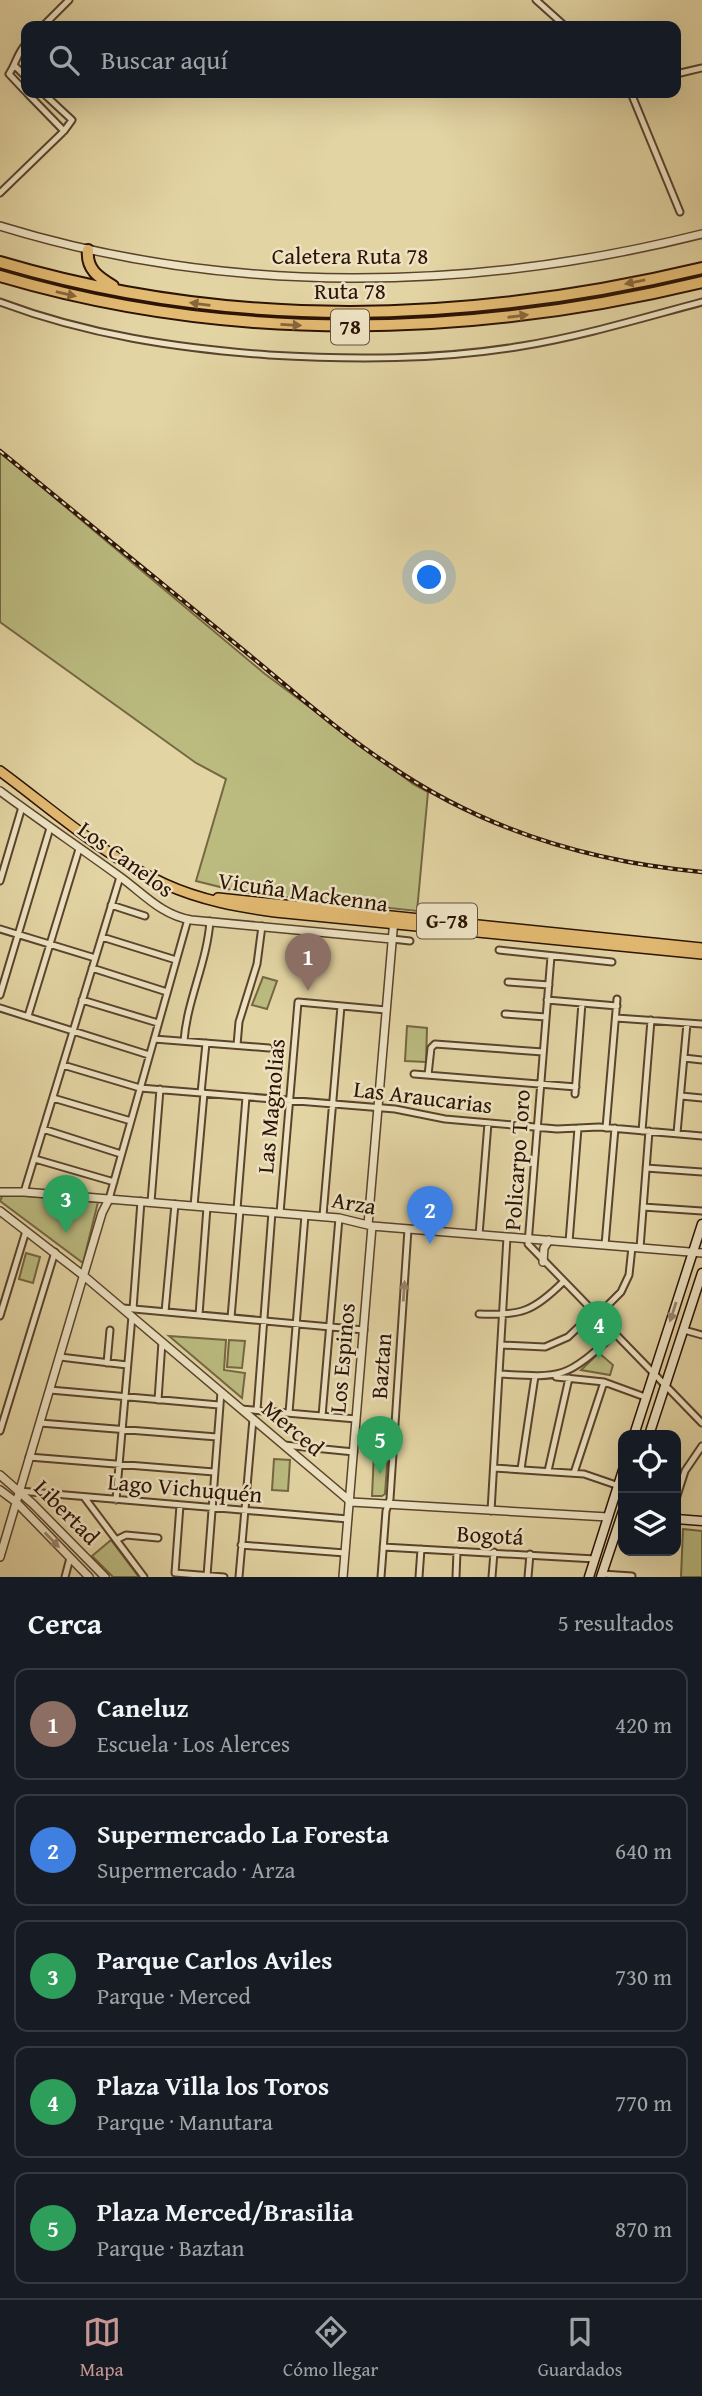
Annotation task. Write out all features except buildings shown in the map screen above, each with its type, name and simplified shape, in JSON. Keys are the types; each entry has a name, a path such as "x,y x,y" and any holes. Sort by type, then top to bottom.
{"highway":[{"path":"88,250 89,263 95,274 121,292"},
{"name":"Ruta 78","path":"0,262 121,292 237,308 383,313 469,308 524,301 617,286 702,268"},
{"name":"Ruta 78","path":"0,276 76,296 149,310 244,322 336,327 426,325 516,316 605,302 702,282"}],"main road":[{"name":"Vicuña Mackenna","path":"0,771 130,865 192,895 259,910 394,919 702,948"},
{"name":"Vicuña Mackenna","path":"394,919 702,954"},
{"path":"635,1430 697,1252 702,1224"},
{"path":"651,1430 702,1273"},
{"path":"589,1577 618,1489"},
{"path":"608,1517 618,1516"},
{"path":"681,1519 702,1521"},
{"path":"602,1575 618,1529"}],"street":[{"path":"48,21 68,0"},
{"path":"536,0 559,21"},
{"path":"17,68 21,50"},
{"path":"21,66 9,74 21,86"},
{"path":"17,68 21,72"},
{"path":"681,73 702,68"},
{"path":"33,98 64,131"},
{"path":"0,193 72,120 48,98"},
{"path":"633,98 680,212"},
{"name":"Caletera Ruta 78","path":"0,226 88,250 159,264 295,277 386,278 484,272 551,264 702,234"},
{"path":"0,302 62,323 165,345 318,358 372,359 444,356 522,346 593,331 702,302"},
{"name":"Los Canelos","path":"0,791 164,911 188,919 211,922 410,941"},
{"path":"0,881 22,807"},
{"path":"0,995 50,828"},
{"path":"28,1016 79,849"},
{"path":"24,1192 120,877"},
{"name":"Los Canelos","path":"111,905 145,916"},
{"path":"0,1557 102,1213 109,1199 188,919"},
{"name":"Los Espinos","path":"343,1577 394,919"},
{"path":"184,1041 187,1017 206,952 211,922"},
{"path":"237,1045 239,1022 257,964 262,926"},
{"path":"0,929 95,958"},
{"path":"102,937 176,960"},
{"path":"499,950 612,962"},
{"name":"Policarpo Toro","path":"551,956 527,1239 530,1248 543,1262 702,1423"},
{"path":"92,968 167,992"},
{"path":"508,982 549,985"},
{"path":"82,1000 158,1023"},
{"path":"547,1000 617,1003 606,1128"},
{"name":"Las Magnolias","path":"257,1410 298,1002 341,1006"},
{"path":"414,1074 540,1084 575,1091 582,1003"},
{"path":"323,1216 341,1006 386,1010"},
{"path":"0,1008 149,1055"},
{"path":"505,1014 546,1017"},
{"path":"616,1018 702,1024"},
{"path":"501,1345 555,1345 603,1310 624,1288 636,1247 643,1207 651,1020"},
{"path":"677,1133 687,1023"},
{"path":"154,1039 269,1048"},
{"path":"194,1206 206,1043"},
{"path":"428,1075 430,1048 435,1044 543,1052"},
{"path":"684,1058 702,1060"},
{"name":"Las Araucarias","path":"63,1065 140,1088 378,1107 445,1119 488,1123 536,1127 615,1128 702,1136"},
{"path":"151,1202 160,1089"},
{"path":"681,1096 702,1098"},
{"path":"232,1318 246,1097"},
{"path":"53,1098 131,1121"},
{"path":"479,1235 488,1123"},
{"path":"569,1242 578,1128"},
{"path":"605,1245 615,1128"},
{"path":"43,1129 121,1154"},
{"path":"35,1159 114,1182"},
{"path":"646,1168 702,1172"},
{"name":"Arza","path":"0,1192 323,1216 370,1226 697,1252"},
{"path":"116,1500 141,1201"},
{"path":"165,1312 175,1204"},
{"path":"199,1315 208,1207"},
{"path":"643,1207 702,1211"},
{"name":"Merced","path":"0,1211 132,1313 162,1342 349,1501"},
{"path":"289,1413 305,1215"},
{"path":"321,1416 339,1218"},
{"name":"Baztan","path":"381,1577 408,1229"},
{"path":"0,1316 26,1231"},
{"path":"491,1511 507,1237"},
{"path":"543,1262 544,1248 549,1240"},
{"path":"0,1431 55,1252"},
{"path":"479,1314 503,1315 535,1307 563,1282"},
{"path":"132,1313 165,1312 364,1329"},
{"path":"107,1363 110,1330"},
{"path":"684,1330 702,1335"},
{"path":"549,1377 566,1373 578,1366 615,1334"},
{"path":"158,1400 162,1342"},
{"path":"60,1357 127,1365"},
{"path":"499,1374 604,1382 645,1396"},
{"path":"521,1469 535,1376"},
{"path":"548,1471 569,1378"},
{"path":"574,1473 604,1382"},
{"path":"50,1390 219,1405"},
{"path":"207,1576 220,1392"},
{"path":"241,1409 356,1419"},
{"path":"696,1417 702,1409"},
{"path":"239,1577 253,1419"},
{"path":"40,1423 217,1437"},
{"path":"283,1445 354,1452"},
{"path":"678,1493 685,1471 702,1446"},
{"path":"29,1457 214,1472"},
{"path":"494,1468 574,1473 618,1486"},
{"name":"Libertad","path":"0,1475 105,1577"},
{"name":"Libertad","path":"0,1490 16,1502 89,1577"},
{"name":"Lago Vichuquén","path":"19,1491 348,1519"},
{"path":"84,1497 144,1577"},
{"path":"349,1501 388,1506 608,1517"},
{"path":"180,1505 175,1573 225,1577"},
{"path":"116,1540 126,1535 158,1538"},
{"path":"241,1545 345,1553"},
{"name":"Bogotá","path":"383,1547 595,1559"},
{"path":"419,1577 421,1549"},
{"path":"456,1577 457,1551"},
{"path":"492,1577 494,1552"},
{"path":"528,1577 530,1554"},
{"path":"65,1577 70,1558"},
{"path":"602,1575 632,1576"}],"green space":[{"path":"0,452 265,674 413,784 428,792 417,911 240,892 196,881 226,779 196,763 0,622"},
{"path":"263,977 277,981 267,1009 252,1005"},
{"path":"407,1026 427,1028 426,1062 405,1061"},
{"path":"3,1194 98,1202 83,1263 0,1201"},
{"path":"26,1253 40,1257 33,1283 19,1279"},
{"path":"169,1336 226,1340 224,1370 245,1373 242,1398"},
{"path":"229,1340 245,1341 242,1368 227,1367"},
{"path":"599,1353 613,1365 610,1375 581,1370"},
{"path":"374,1453 388,1453 385,1494 382,1496 372,1496"},
{"path":"274,1459 290,1460 288,1491 272,1490"},
{"path":"683,1529 702,1531 702,1577 681,1577"},
{"path":"111,1540 139,1577 113,1577 92,1556"}],"railway":[{"path":"0,451 328,720 368,751 425,788 461,807 538,839 619,860 702,872"}],"place":[{"name":"Caneluz","path":"308,991"},
{"name":"Parque Carlos Aviles","path":"66,1233"},
{"name":"Supermercado La Foresta","path":"430,1244"},
{"name":"Plaza Villa los Toros","path":"599,1359"},
{"name":"Plaza Merced/Brasilia","path":"380,1474"}]}
